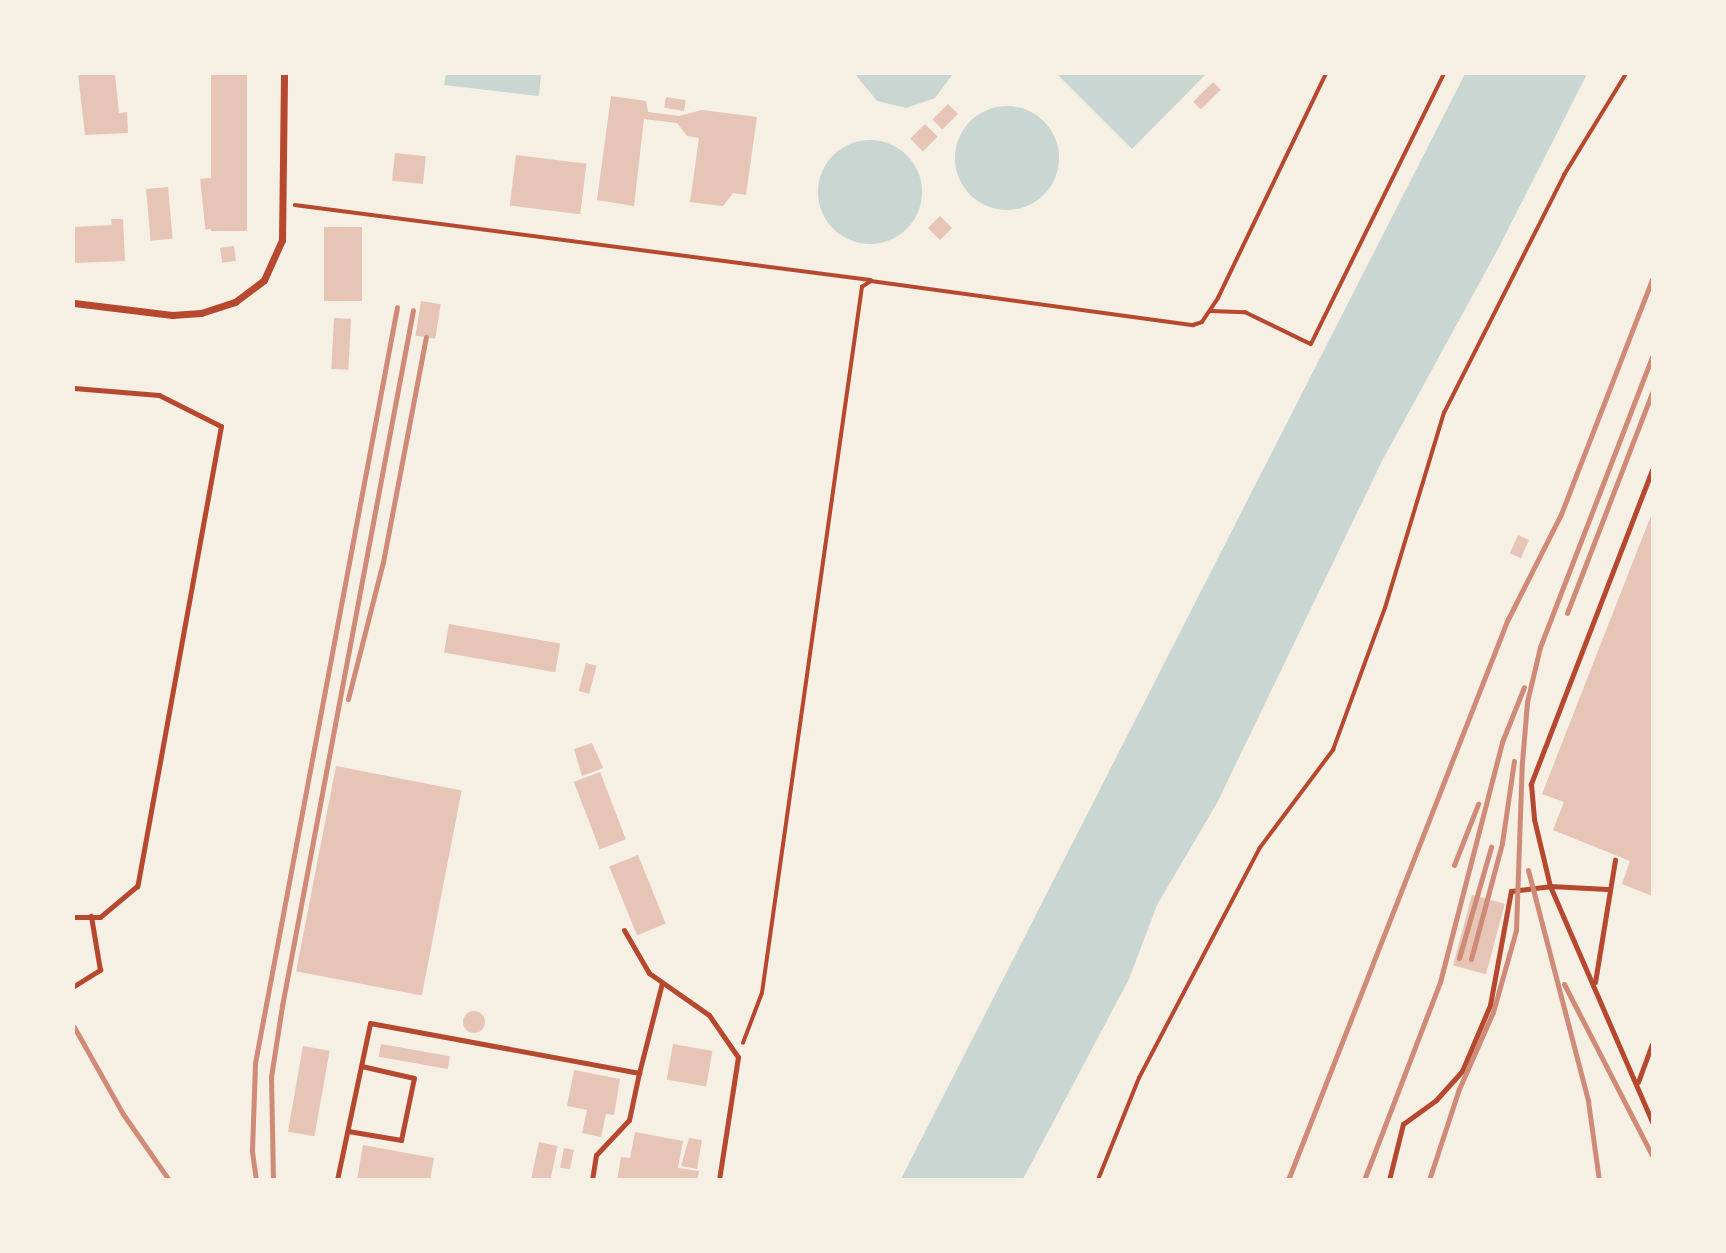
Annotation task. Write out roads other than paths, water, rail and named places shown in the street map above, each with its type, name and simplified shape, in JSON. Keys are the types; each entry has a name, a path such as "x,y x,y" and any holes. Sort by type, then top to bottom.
{"street":[{"path":"74,303 185,315 235,302 264,280 273,266 282,240 284,74"}],"lane":[{"path":"74,388 159,395 221,426 137,886 100,917 74,916"},
{"path":"1653,470 1531,784 1534,819 1550,886 1595,982 1653,1122"},
{"path":"1595,982 1607,889 1615,860"},
{"path":"1389,1180 1403,1124 1436,1100 1462,1071 1490,1005 1511,891 1550,886 1607,889"},
{"path":"74,986 100,970 91,916"},
{"path":"624,930 649,974 709,1015 738,1057 719,1180"},
{"path":"592,1180 596,1154 629,1119 662,983"},
{"path":"337,1180 370,1023 639,1073"},
{"path":"1638,1082 1653,1044"},
{"path":"348,1130 401,1140 414,1078 362,1066"}],"railway":[{"path":"1288,1180 1507,621 1561,514 1652,279"},
{"path":"256,1180 252,1150 255,1063 397,307"},
{"path":"273,1180 271,1077 282,1006 413,310"},
{"path":"348,699 383,562 426,337"},
{"path":"1429,1180 1459,1089 1493,1012 1516,930 1522,762 1527,702 1540,647 1652,357"},
{"path":"1567,613 1652,393"},
{"path":"1364,1180 1440,982 1502,742 1524,687"},
{"path":"1471,959 1502,843 1514,761"},
{"path":"1454,865 1478,804"},
{"path":"1459,958 1491,847"},
{"path":"1528,870 1588,1101 1599,1180"},
{"path":"1564,984 1652,1155"},
{"path":"74,1027 123,1114 169,1180"}]}
